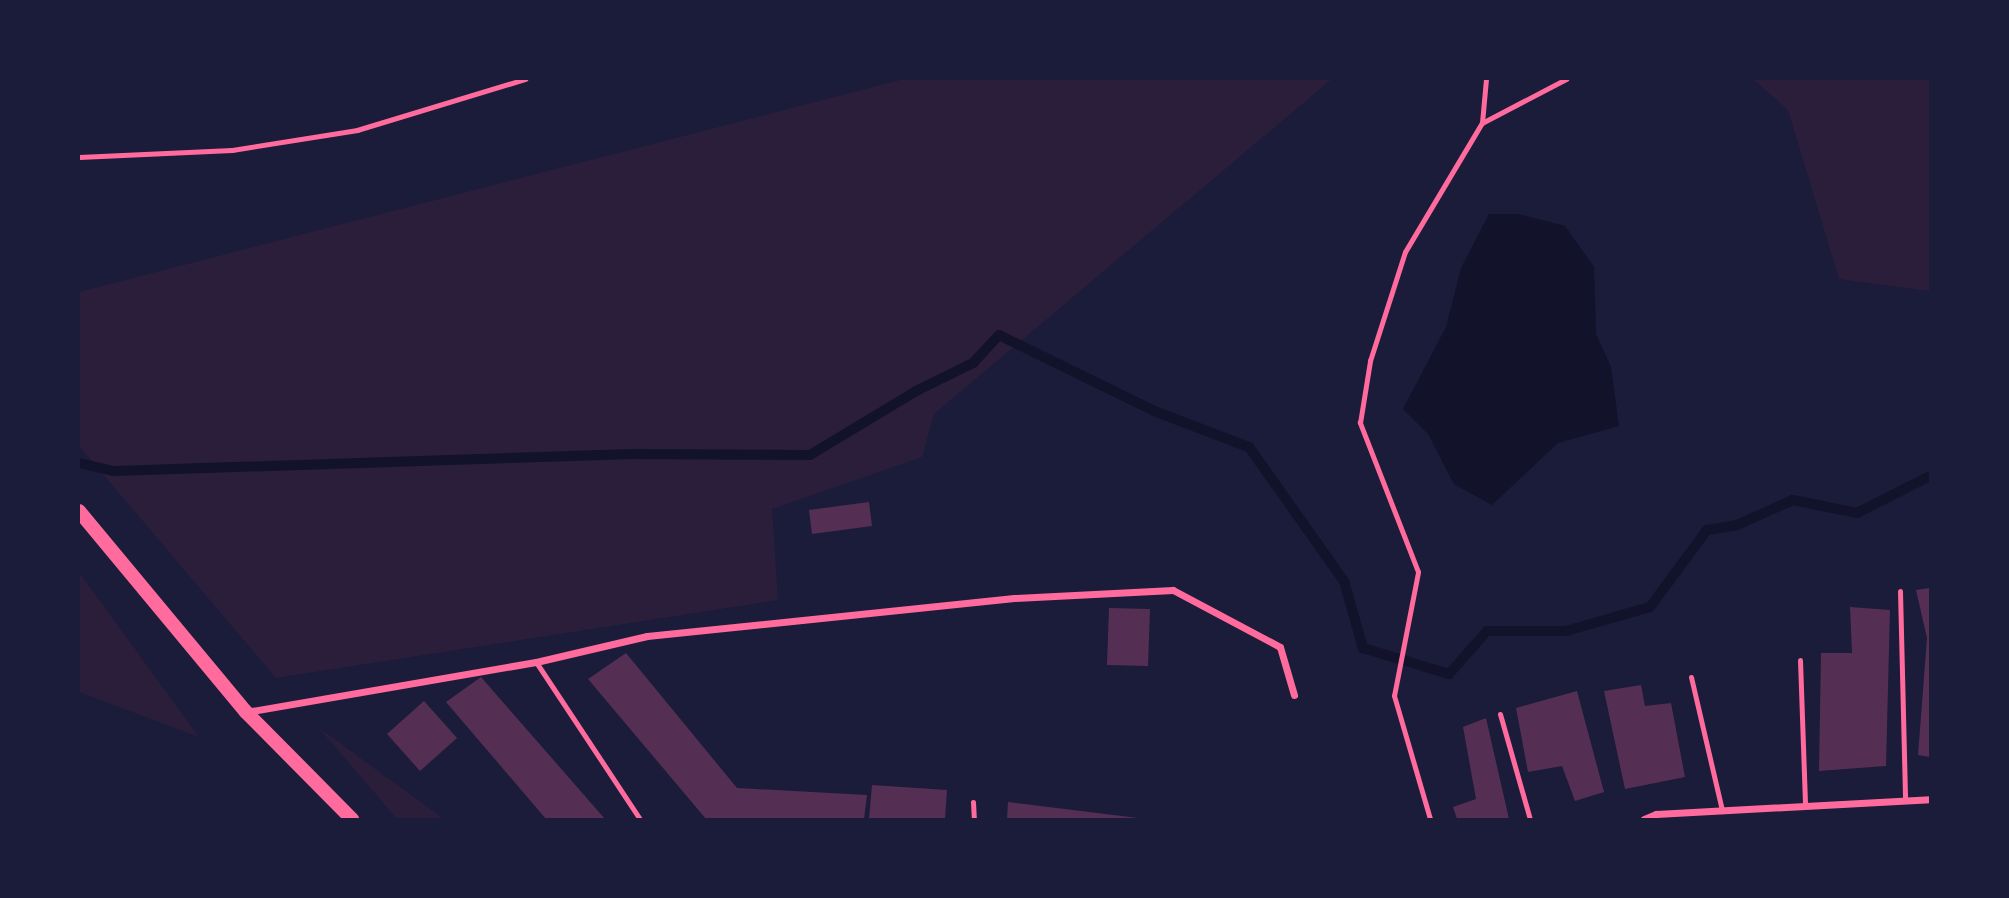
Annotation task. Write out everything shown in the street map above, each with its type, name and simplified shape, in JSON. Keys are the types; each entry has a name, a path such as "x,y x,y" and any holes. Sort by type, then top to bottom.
{"main road":[{"path":"79,511 246,712 352,819"}],"street":[{"path":"246,712 536,662 647,636 1014,598 1173,590 1280,647 1294,695"},
{"path":"1644,819 1722,810 1930,799"}],"lane":[{"path":"79,157 232,150 357,130 525,79"},
{"path":"1900,591 1905,799"},
{"path":"1800,660 1805,805"},
{"path":"536,662 640,819"},
{"path":"1691,677 1722,810"},
{"path":"1500,714 1530,819"},
{"path":"973,802 974,819"}],"path":[{"path":"1430,819 1394,696 1418,572 1360,423 1370,361 1405,251 1482,123 1486,79"},
{"path":"1482,123 1566,79"}],"shaded area":[{"path":"904,79 1332,79 934,414 922,457 772,509 778,600 276,678 79,446 79,292"},
{"path":"1753,79 1930,79 1930,291 1839,279 1788,110"},
{"path":"1489,214 1518,214 1565,226 1594,267 1596,334 1611,367 1619,426 1558,443 1492,505 1454,484 1428,434 1403,409 1446,327 1461,268"},
{"path":"79,572 199,737 79,692"},
{"path":"318,727 444,819 397,819"}],"building":[{"path":"869,502 872,526 812,534 809,510"},
{"path":"1930,588 1930,757 1918,755 1927,638 1916,590"},
{"path":"1850,607 1890,610 1886,766 1819,771 1821,653 1852,653"},
{"path":"1109,608 1150,609 1148,666 1107,665"},
{"path":"626,653 737,788 867,795 864,819 706,819 588,679"},
{"path":"481,677 605,819 546,819 446,702"},
{"path":"1641,685 1645,706 1671,703 1685,777 1625,789 1604,691"},
{"path":"1577,691 1604,792 1575,801 1562,766 1528,772 1516,708"},
{"path":"424,701 457,738 420,771 387,734"},
{"path":"1486,718 1509,819 1457,819 1453,807 1476,799 1463,727"},
{"path":"872,785 947,790 945,819 869,819"},
{"path":"1008,802 1138,818 1138,819 1007,819"}],"waterway":[{"path":"79,463 115,471 633,454 810,455 916,391 973,363 999,335 1154,411 1249,447 1344,581 1363,648 1449,674 1487,631 1566,631 1650,607 1707,530 1737,525 1793,500 1857,513 1930,476"}]}
